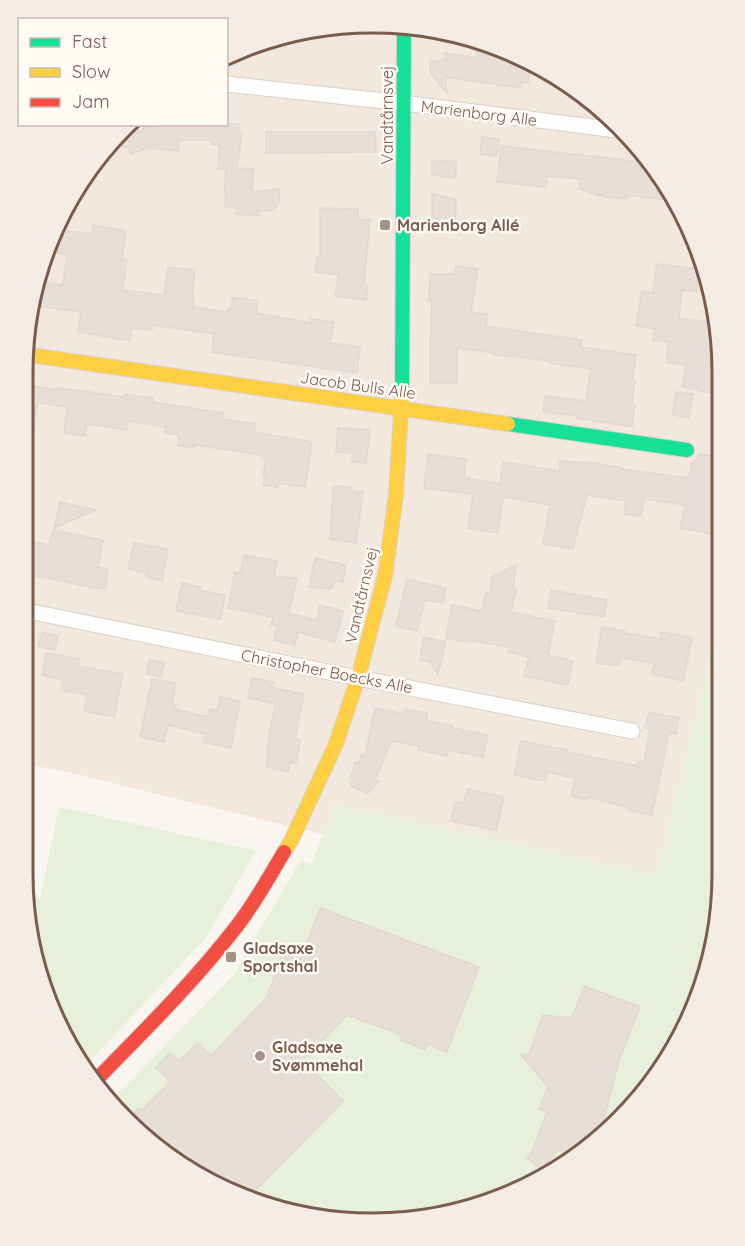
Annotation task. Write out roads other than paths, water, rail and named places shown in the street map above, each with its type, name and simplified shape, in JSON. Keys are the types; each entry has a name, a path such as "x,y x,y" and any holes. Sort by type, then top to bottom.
{"street":[{"name":"Vandtårnsvej","path":"100,1076 186,988 238,925 262,890 291,841 318,784 336,744 358,678 385,576 396,495 402,408 404,35"},
{"name":"Marienborg Alle","path":"228,84 610,129"},
{"name":"Jacob Bulls Alle","path":"34,356 687,450"},
{"name":"Christopher Boecks Alle","path":"33,612 632,731"}],"place":[{"name":"Marienborg Allé","path":"385,225"},
{"name":"Gladsaxe Sportshal","path":"231,957"},
{"name":"Gladsaxe Svømmehal","path":"260,1056"}]}
